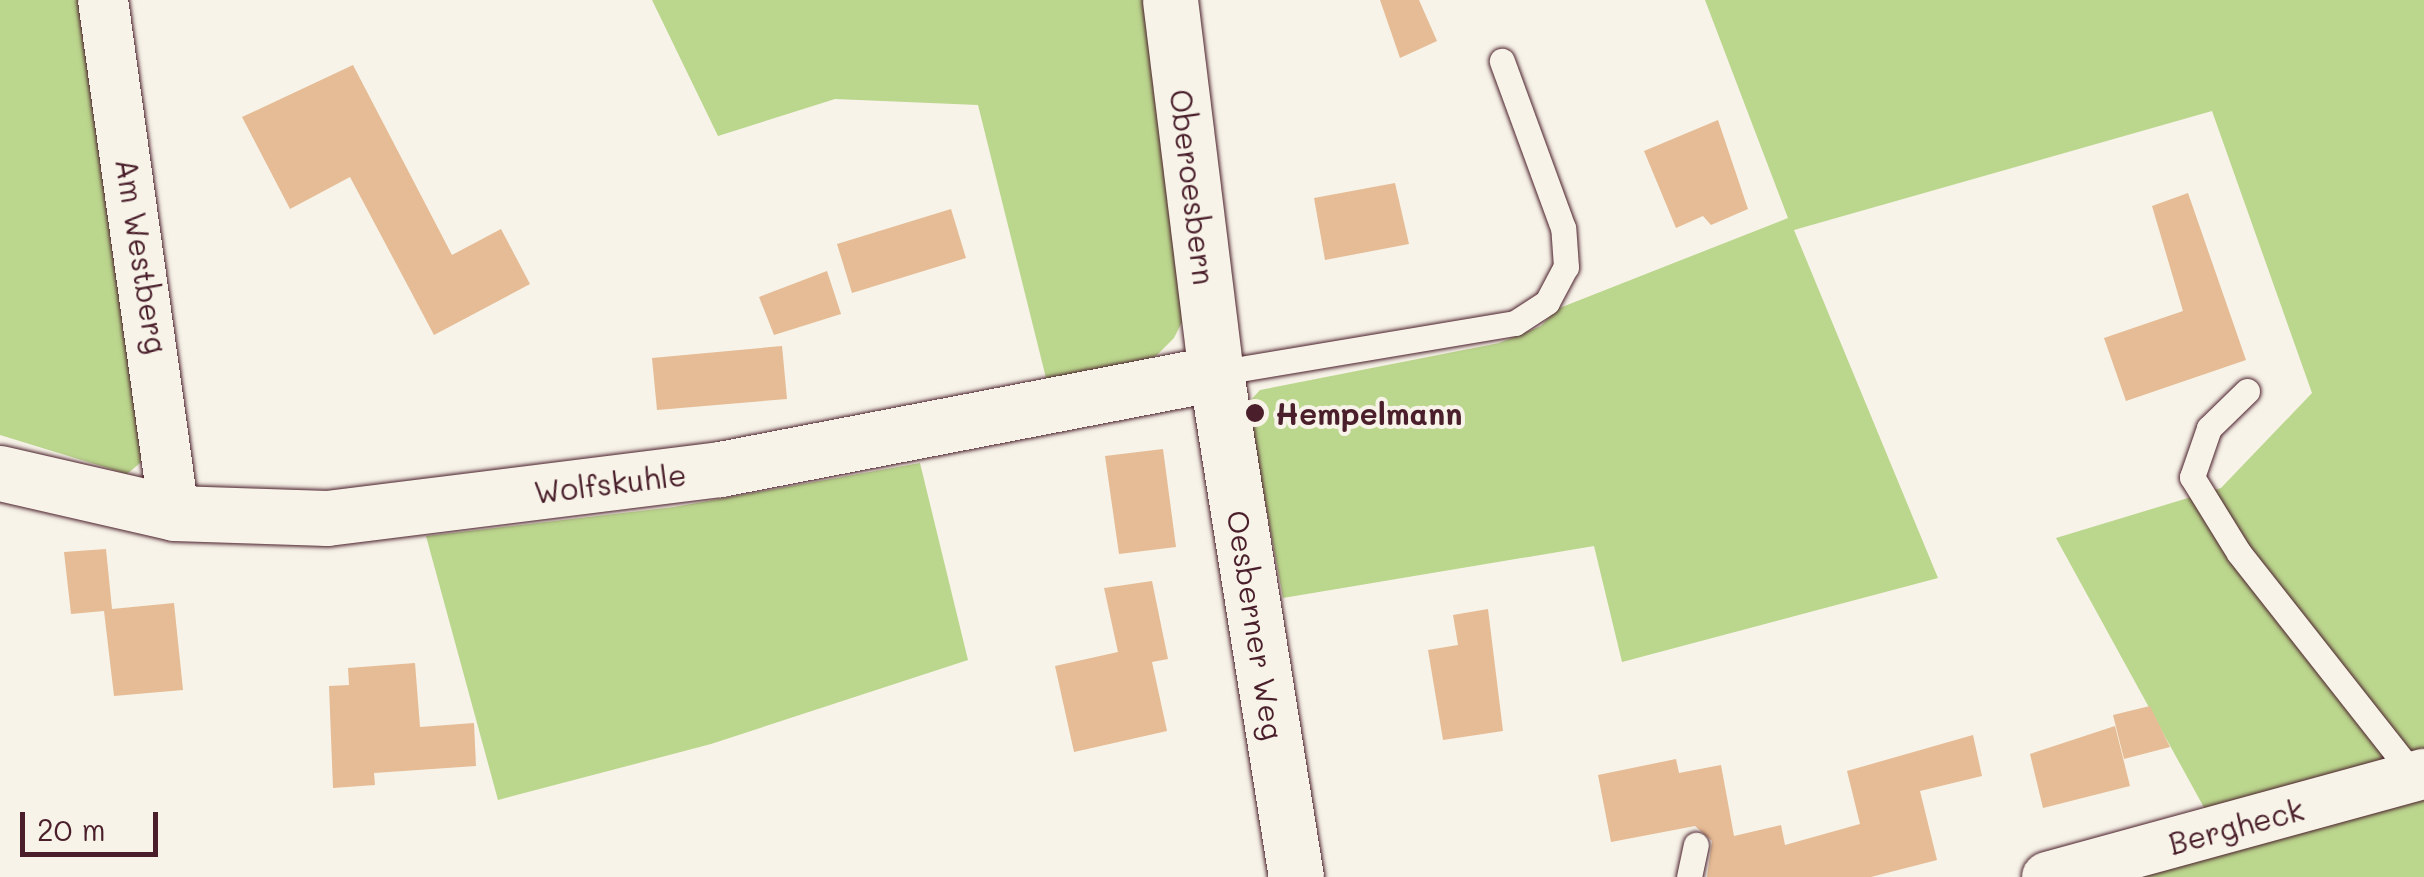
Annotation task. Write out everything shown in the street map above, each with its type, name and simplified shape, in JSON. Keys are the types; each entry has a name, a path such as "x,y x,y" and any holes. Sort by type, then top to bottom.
{"street":[{"name":"Am Westberg","path":"104,0 174,513"},
{"name":"Oberoesbern","path":"1170,0 1216,373"},
{"name":"Wolfskuhle","path":"0,474 174,513 327,518 720,469 1216,373"},
{"name":"Oesberner Weg","path":"1216,373 1296,877"},
{"name":"Bergheck","path":"2047,877 2419,776"}],"lane":[{"path":"1216,373 1516,323 1547,302 1566,267 1563,228 1502,62"},
{"path":"2247,391 2209,428 2192,477 2239,553 2419,776"},
{"path":"1689,877 1696,845"}],"green space":[{"path":"0,0 89,0 146,458 127,474 0,435"},
{"path":"652,0 1147,0 1184,318 1174,338 1156,356 1128,366 1047,382 978,105 835,99 718,136"},
{"path":"1705,0 2424,0 2424,757 2207,813 2056,538 2221,488 2312,393 2212,111 1794,230 1938,578 1622,662 1594,546 1283,598 1247,404 1260,390 1499,343 1541,326 1557,309 1788,218"},
{"path":"920,463 968,660 711,744 498,800 426,536 674,507"},
{"path":"2424,793 2424,877 2105,877"}],"building":[{"path":"1380,0 1419,0 1437,41 1400,58"},
{"path":"353,65 452,255 501,229 530,284 434,335 350,177 290,209 242,117"},
{"path":"1718,120 1748,209 1711,225 1703,216 1676,228 1644,151"},
{"path":"1395,183 1409,244 1325,260 1314,198"},
{"path":"2188,193 2246,360 2126,401 2104,338 2183,311 2152,206"},
{"path":"951,209 966,258 852,293 837,244"},
{"path":"827,271 841,314 774,335 759,297"},
{"path":"782,346 787,399 657,410 652,358"},
{"path":"1163,449 1176,547 1119,554 1105,456"},
{"path":"106,549 112,609 174,603 183,690 114,696 104,611 71,614 64,552"},
{"path":"1152,581 1168,659 1152,662 1167,731 1074,752 1055,666 1118,652 1104,588"},
{"path":"1488,609 1503,731 1443,740 1428,650 1458,645 1453,615"},
{"path":"415,663 420,727 474,723 476,766 374,773 375,785 333,788 329,686 349,685 348,668"},
{"path":"2150,706 2170,747 2124,759 2113,715"},
{"path":"2115,726 2130,786 2043,808 2030,754"},
{"path":"1973,735 1982,776 1920,791 1937,860 1871,877 1707,877 1712,841 1695,826 1611,842 1598,775 1676,759 1679,773 1721,765 1734,836 1781,825 1785,845 1860,824 1847,771"}],"place":[{"name":"Hempelmann","path":"1255,413"}]}
